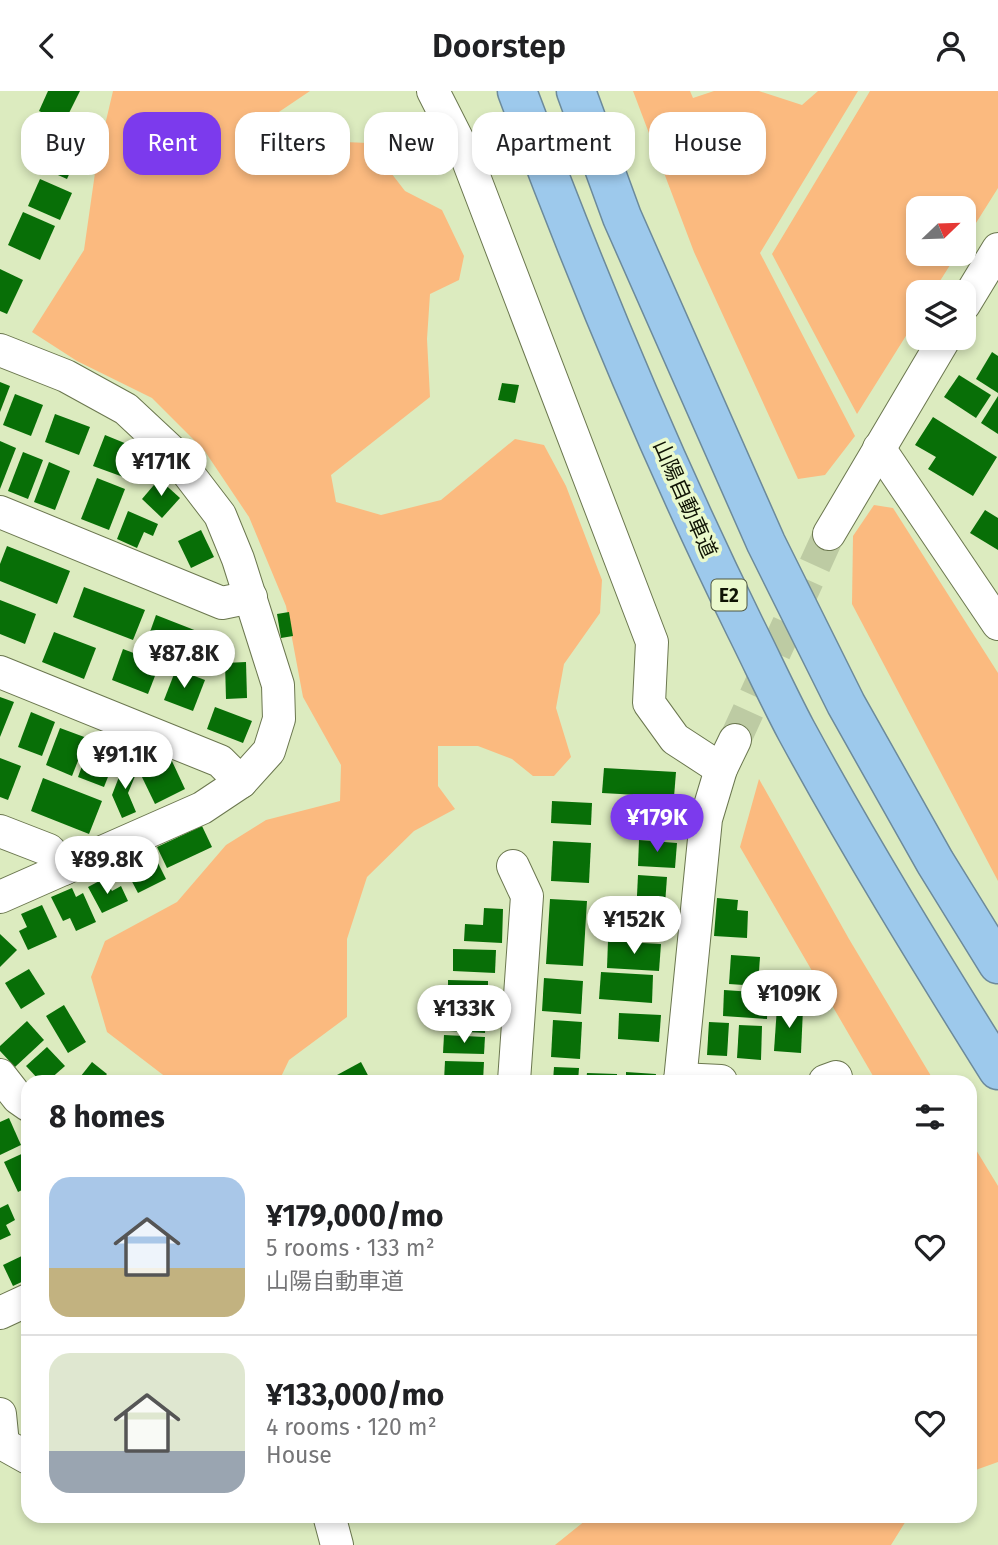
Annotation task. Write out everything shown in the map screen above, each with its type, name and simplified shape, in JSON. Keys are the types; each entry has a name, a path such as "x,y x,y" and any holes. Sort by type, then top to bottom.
{"highway":[{"name":"山陽自動車道","path":"517,91 570,232 634,387 721,578 795,728 884,887 998,1070"},
{"path":"576,91 622,217 766,543 846,704 935,862 998,964"}],"street":[{"path":"433,91 467,158 652,642 649,703 675,739 721,769"},
{"path":"976,286 998,250"},
{"path":"0,350 66,376 126,408 171,451 220,515 251,597 278,685 279,719 269,751 241,782 202,808 0,897"},
{"path":"829,534 938,350"},
{"path":"879,447 989,591 998,624"},
{"path":"0,512 222,603 251,597"},
{"path":"0,672 220,761 241,782"},
{"path":"680,1075 706,819 721,769 735,740"},
{"path":"0,831 49,850 64,869"},
{"path":"513,866 527,896 514,1075"},
{"path":"0,1075 21,1100"},
{"path":"0,1313 21,1303"},
{"path":"0,1414 3,1444 21,1454"},
{"path":"331,1523 337,1545"}],"shaded area":[{"path":"113,91 310,91 279,112 235,112 235,175 350,175 350,142 364,143 364,175 393,175 405,191 442,210 464,256 459,280 430,294 427,339 430,397 331,475 336,502 381,515 441,500 515,439 544,445 566,486 602,580 600,613 564,664 556,708 571,757 554,776 533,776 512,759 478,746 438,746 438,786 455,809 414,831 367,877 347,939 347,1017 289,1060 282,1075 163,1075 107,1032 91,977 105,941 177,902 226,845 266,820 340,801 341,765 303,697 286,606 249,517 204,450 152,398 77,361 32,332 84,250 95,175 109,175 108,112"},
{"path":"633,91 690,91 693,98 714,91 759,91 802,105 818,91 858,91 760,253 855,436 825,475 798,479 694,252 665,175 766,175 766,112 649,112 649,133"},
{"path":"870,91 998,91 998,188 976,223 976,196 906,196 906,266 949,266 941,280 906,280 906,336 857,414 772,254"},
{"path":"874,505 893,508 998,673 998,881 852,604 853,536"},
{"path":"759,779 849,939 930,1075 873,1075 740,847"},
{"path":"977,1152 998,1186 998,1462 977,1470"},
{"path":"582,1523 905,1523 891,1545 555,1545"}],"building":[{"path":"48,91 80,91 70,112 39,111"},
{"path":"40,179 72,193 60,220 28,206"},
{"path":"23,212 55,226 40,260 8,245"},
{"path":"0,269 23,280 7,314 0,311"},
{"path":"992,352 998,356 998,393 976,379"},
{"path":"959,375 991,395 976,418 944,397"},
{"path":"0,382 10,386 0,412"},
{"path":"502,383 519,385 515,403 498,400"},
{"path":"15,394 43,405 31,436 3,425"},
{"path":"998,396 998,434 981,423"},
{"path":"55,414 90,427 79,455 45,442"},
{"path":"933,417 997,457 973,496 928,469 936,457 915,445"},
{"path":"105,435 127,444 124,451 134,455 126,478 93,466"},
{"path":"0,441 16,448 0,489"},
{"path":"23,452 43,460 28,499 8,491"},
{"path":"49,462 70,471 55,510 34,502"},
{"path":"97,478 125,489 109,530 81,519"},
{"path":"159,479 180,498 162,518 142,499"},
{"path":"985,510 998,518 998,550 970,533"},
{"path":"128,511 158,524 153,536 144,532 137,548 117,539"},
{"path":"201,530 214,557 191,568 178,541"},
{"path":"7,546 70,571 57,604 0,581 0,564"},
{"path":"84,587 145,610 133,640 73,617"},
{"path":"0,600 36,614 25,644 0,634"},
{"path":"289,612 293,636 281,638 277,614"},
{"path":"156,615 225,642 213,672 145,646"},
{"path":"54,632 96,648 84,679 42,662"},
{"path":"123,649 160,663 148,694 112,680"},
{"path":"246,662 247,698 226,699 225,663"},
{"path":"176,669 205,680 193,711 164,700"},
{"path":"0,697 14,702 0,737"},
{"path":"215,707 252,721 243,743 207,729"},
{"path":"31,712 55,722 42,756 18,747"},
{"path":"60,728 87,738 72,776 46,765"},
{"path":"90,744 117,754 104,787 78,777"},
{"path":"0,758 21,766 8,800 0,797"},
{"path":"171,759 185,789 155,804 140,773"},
{"path":"124,764 138,769 128,793 136,812 122,818 112,795"},
{"path":"604,768 676,772 674,797 602,793"},
{"path":"43,778 102,801 89,834 31,811"},
{"path":"552,801 592,803 591,825 551,823"},
{"path":"634,801 679,804 677,827 632,824"},
{"path":"202,826 212,847 167,868 157,847"},
{"path":"639,840 677,843 675,868 638,866"},
{"path":"553,841 591,843 589,883 551,881"},
{"path":"153,853 166,879 138,893 128,874 136,870 133,862"},
{"path":"638,875 667,877 664,918 636,916"},
{"path":"105,878 112,891 121,886 128,901 102,913 88,887"},
{"path":"72,888 76,897 83,893 96,922 76,931 70,918 63,921 51,897"},
{"path":"717,898 738,900 737,910 748,911 747,938 714,936"},
{"path":"550,899 587,901 583,966 546,964"},
{"path":"42,905 57,937 28,950 19,931 27,927 21,914"},
{"path":"484,908 503,909 502,943 464,941 465,924 483,925"},
{"path":"0,934 17,950 0,967"},
{"path":"608,941 661,944 659,971 607,968"},
{"path":"453,949 496,950 495,973 453,971"},
{"path":"731,955 760,957 758,986 729,984"},
{"path":"29,969 45,994 21,1009 5,983"},
{"path":"601,972 653,975 652,1003 599,999"},
{"path":"544,978 583,981 581,1014 542,1011"},
{"path":"448,980 488,981 488,1006 448,1005"},
{"path":"724,990 768,993 767,1019 723,1016"},
{"path":"64,1005 86,1042 68,1053 46,1016"},
{"path":"777,1007 803,1009 801,1053 774,1051"},
{"path":"449,1011 486,1013 485,1033 449,1031"},
{"path":"619,1013 661,1015 659,1042 618,1039"},
{"path":"553,1020 582,1022 580,1059 551,1057"},
{"path":"27,1021 44,1040 15,1067 0,1051 0,1046"},
{"path":"709,1022 729,1023 727,1056 707,1055"},
{"path":"739,1025 762,1026 761,1060 737,1058"},
{"path":"444,1035 485,1037 484,1054 443,1053"},
{"path":"47,1047 65,1066 55,1075 34,1075 26,1066"},
{"path":"445,1061 484,1062 483,1075 444,1075"},
{"path":"92,1062 107,1074 106,1075 82,1075"},
{"path":"361,1062 368,1075 337,1075"},
{"path":"554,1067 579,1068 578,1075 553,1075"},
{"path":"626,1072 656,1074 656,1075 626,1075"},
{"path":"587,1073 617,1074 617,1075"},
{"path":"9,1118 21,1145 0,1155 0,1122"},
{"path":"21,1154 21,1190 18,1192 4,1162"},
{"path":"8,1204 15,1220 6,1225 11,1235 0,1240 0,1208"},
{"path":"21,1256 21,1282 13,1286 3,1265"}],"tunnel":[{"path":"735,740 829,534"}]}
